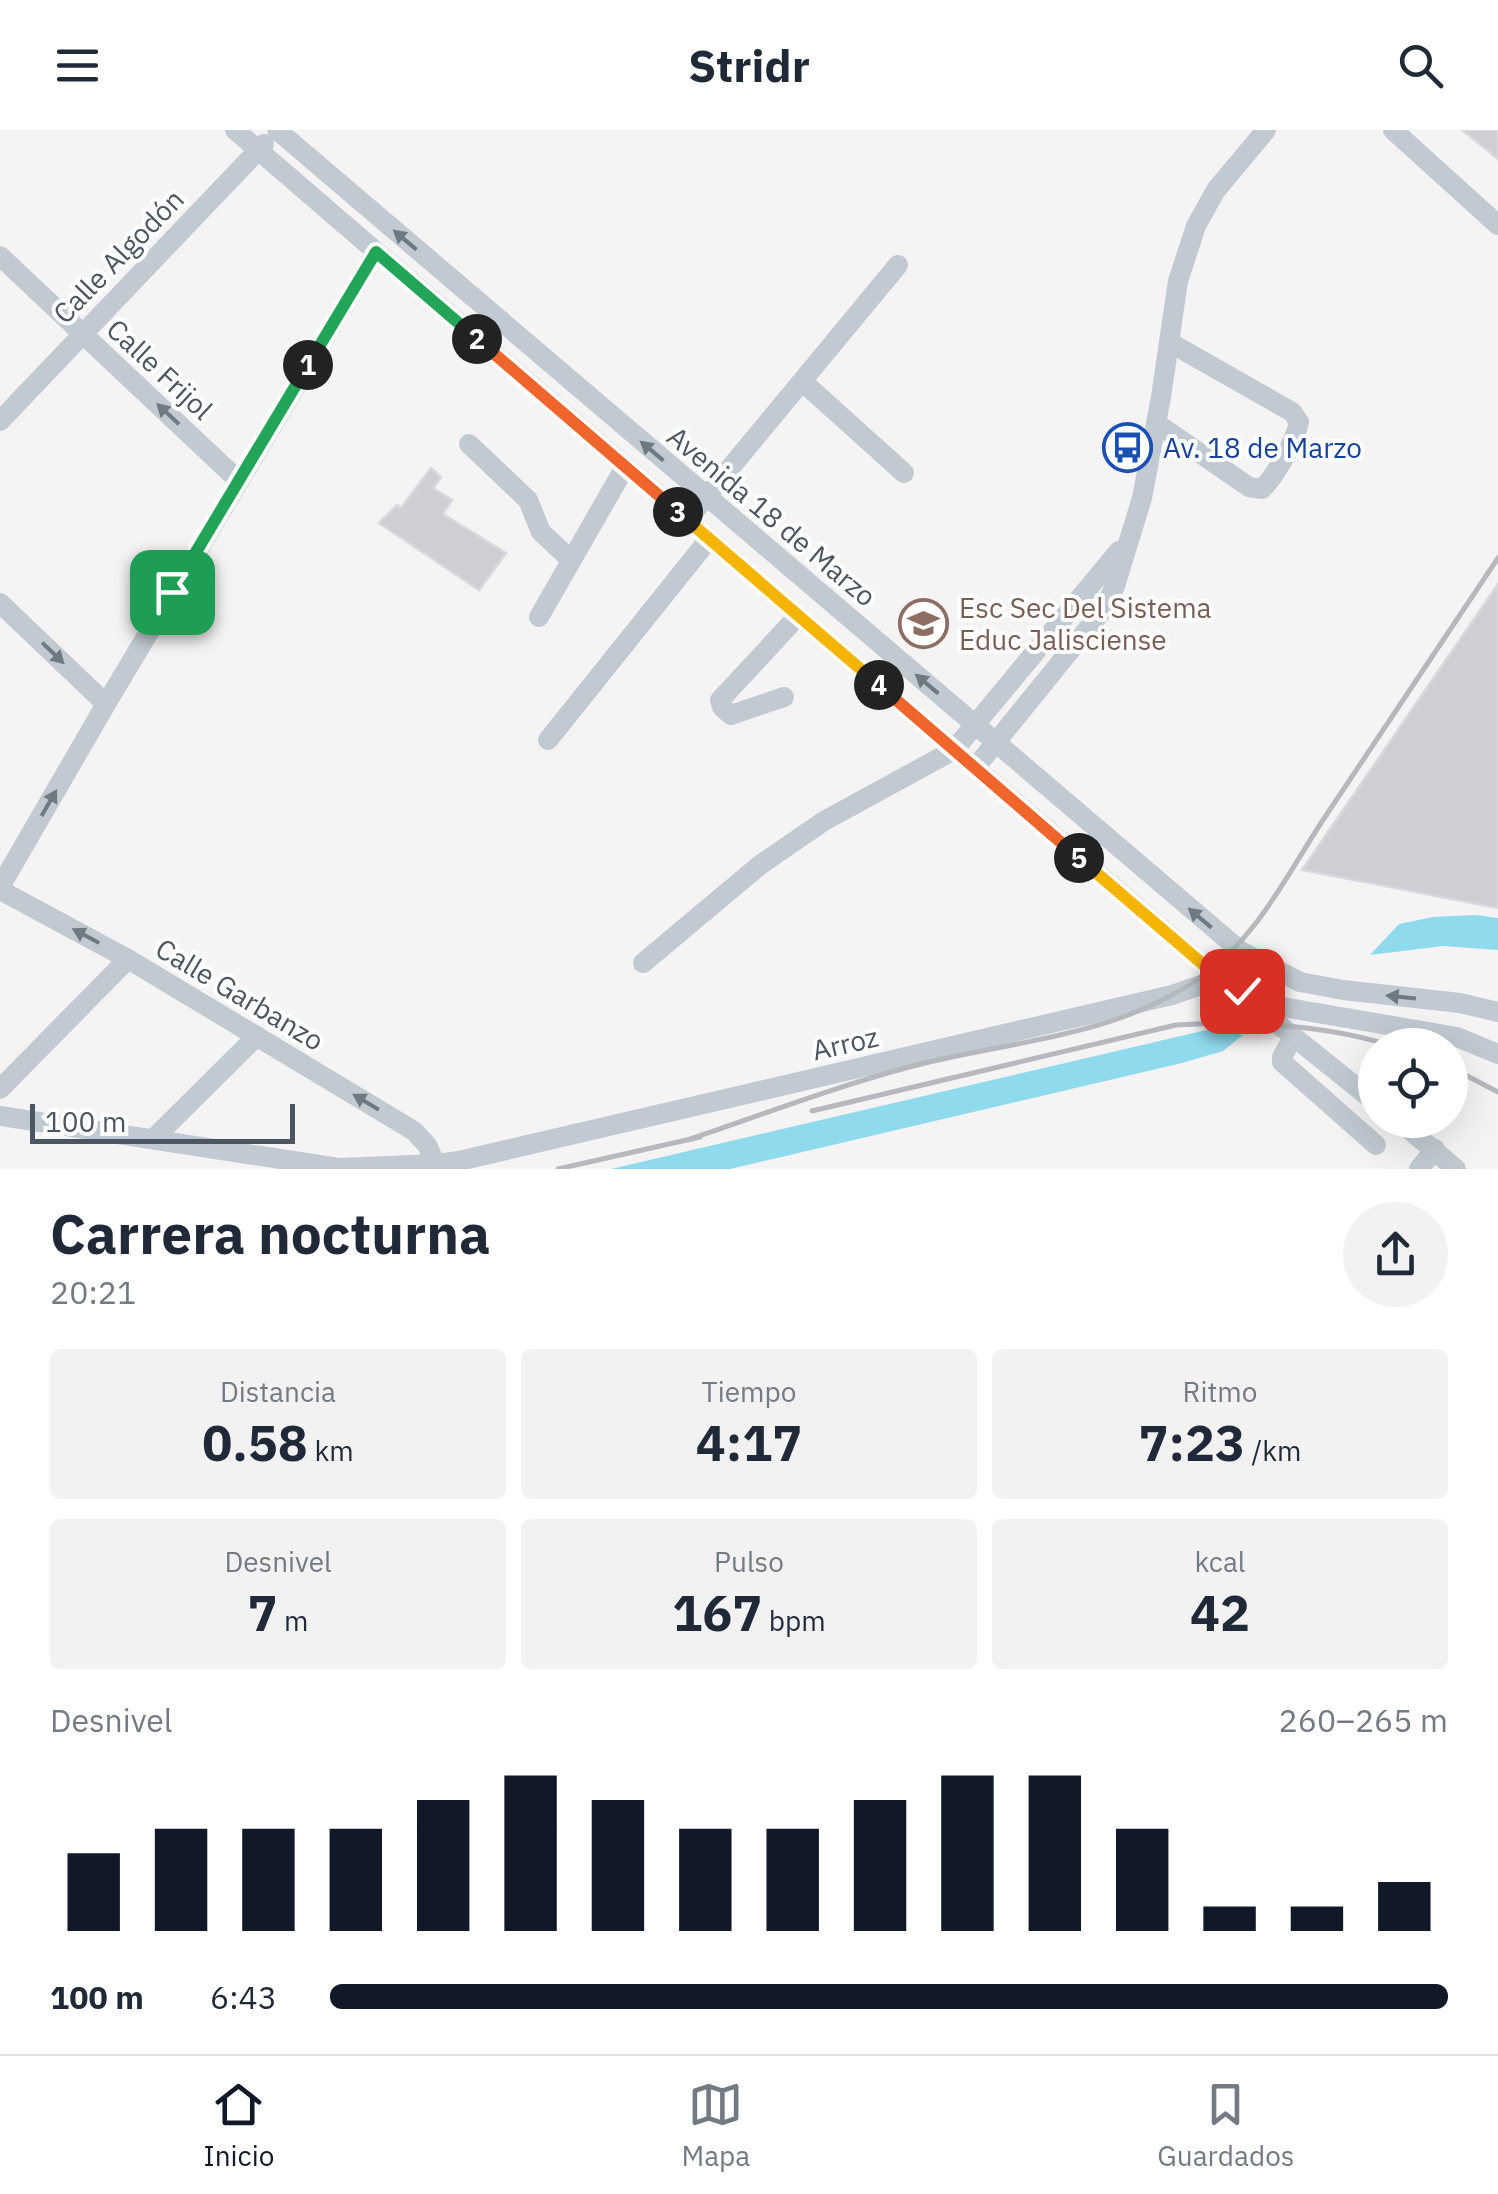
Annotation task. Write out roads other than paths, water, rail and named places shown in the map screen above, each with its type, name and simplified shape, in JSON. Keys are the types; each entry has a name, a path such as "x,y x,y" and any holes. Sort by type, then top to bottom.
{"street":[{"name":"Avenida 18 de Marzo","path":"234,130 1219,978 1282,1007 1457,1037 1498,1054"},
{"path":"975,768 1102,610 1115,586 1142,498 1178,281 1196,226 1216,190 1266,130"},
{"path":"1393,130 1498,225"},
{"name":"Avenida 18 de Marzo","path":"278,131 1230,944 1300,982 1460,1003 1498,1012"},
{"name":"Calle Algodón","path":"0,421 278,131"},
{"path":"0,889 376,252"},
{"name":"Calle Frijol","path":"0,256 239,481"},
{"path":"687,520 898,265"},
{"path":"1156,423 1248,487 1262,490 1299,422 1292,412 1169,342"},
{"path":"802,382 904,473"},
{"path":"469,444 528,500 541,532 571,560"},
{"path":"538,617 625,466"},
{"path":"548,740 709,539"},
{"path":"643,963 760,865 824,821 954,750 1127,542"},
{"path":"0,603 106,704"},
{"path":"784,698 731,714 720,700 798,616"},
{"name":"Calle Garbanzo","path":"0,889 128,959 414,1131 427,1145 437,1167"},
{"path":"0,1090 128,959"},
{"name":"Arroz","path":"0,1116 339,1168 437,1167 1172,995 1262,964"},
{"path":"1219,978 1358,1088"},
{"name":"Avenida 18 de Marzo","path":"1460,1003 1498,1022"},
{"path":"152,1139 257,1036"},
{"path":"1293,1036 1282,1062 1376,1145"},
{"path":"1420,1138 1456,1169"},
{"path":"1419,1169 1435,1150"}],"water":[{"path":"1433,917 1498,918 1498,950 1443,946 1370,955 1399,924"},
{"path":"1215,1028 1243,1035 1223,1051 1182,1063 730,1169 611,1169"}],"railway":[{"path":"690,1139 885,1074 1099,1025 1134,1013 1201,977 1240,943 1256,923 1498,558"},
{"path":"812,1111 1176,1025 1284,1026 1358,1037"},
{"path":"1468,1076 1498,1092"},
{"path":"558,1169 700,1137"}],"place":[{"name":"Av. 18 de Marzo","path":"1128,447"},
{"name":"Esc Sec Del Sistema Educ Jalisciense","path":"924,623"}]}
